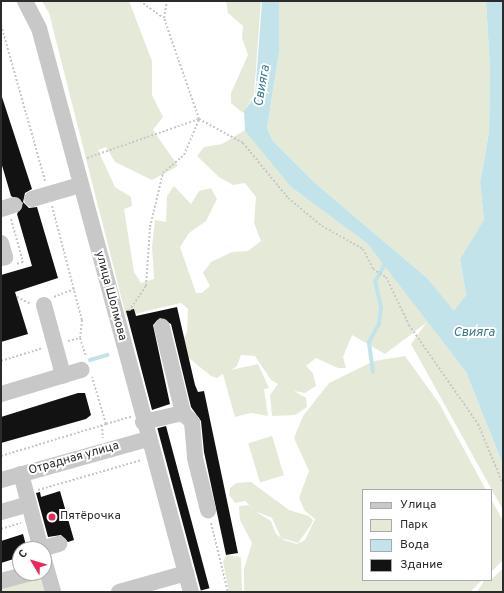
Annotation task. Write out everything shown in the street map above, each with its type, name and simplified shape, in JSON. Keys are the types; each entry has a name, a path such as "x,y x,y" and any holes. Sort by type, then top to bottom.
{"street":[{"name":"улица Шолмова","path":"25,1 39,28 142,418 191,592"},
{"path":"32,199 80,185"},
{"path":"1,243 5,257 1,258"},
{"path":"44,305 64,375"},
{"path":"162,327 184,413 192,422 195,458 208,510"},
{"path":"1,394 86,368"},
{"path":"142,418 184,413"},
{"name":"Отрадная улица","path":"1,480 148,439"},
{"path":"21,474 39,541"},
{"path":"1,512 27,499"},
{"path":"52,546 59,544"},
{"path":"119,592 186,573"},
{"path":"1,581 12,578"},
{"path":"50,581 53,592"}],"path":[{"path":"140,1 164,18"},
{"path":"167,1 164,18 199,118 243,143 288,198 322,226 363,249 373,269 386,277 409,325 478,424 503,484"},
{"path":"1,25 49,194 82,320 80,338 86,368 106,424"},
{"path":"74,162 199,118"},
{"path":"118,327 146,286 150,227 163,173 184,155 199,118"},
{"path":"1,456 102,425 142,418"},
{"path":"102,425 103,440"},
{"path":"27,499 153,457"},
{"path":"208,510 228,592"}],"green space":[{"path":"42,1 129,1 152,61 152,95 163,117 153,130 178,166 152,180 115,162 106,147 98,150 115,187 131,197 132,206 124,209 134,272 141,283 154,279 152,246 155,220 166,222 167,196 174,186 191,204 199,191 211,188 217,199 206,221 189,233 180,247 196,293 202,293 210,286 203,273 211,262 232,252 248,251 261,241 254,223 256,197 245,183 233,185 219,177 197,156 204,147 222,144 245,130 291,187 367,242 466,372 503,465 503,510 411,344 426,323 385,354 352,335 343,357 346,368 338,368 316,358 306,366 313,373 316,386 305,393 294,391 306,398 307,407 295,415 272,416 270,395 278,384 271,380 255,356 241,355 237,366 231,370 258,364 269,388 264,389 268,416 251,413 235,417 223,374 217,378 211,376 184,354 181,343 187,332 188,309 181,303 126,316 49,13"},
{"path":"226,1 261,1 254,95 243,113 231,103 231,93 248,55 242,38 243,26 228,13"},
{"path":"279,1 486,1 490,70 489,132 480,183 484,221 460,259 466,295 454,312 427,278 315,183 273,141 267,128 279,53"},
{"path":"405,356 439,403 485,489 362,489 362,581 481,581 470,592 244,592 244,569 252,543 240,520 239,506 249,505 255,510 245,501 235,503 229,495 230,488 236,483 251,482 289,510 309,516 313,520 311,525 298,543 282,538 297,544 305,540 315,519 305,511 299,498 309,471 294,438 303,416 329,383 374,361","holes":["255,511 272,518 281,538 276,534 271,521"]},
{"path":"272,436 284,475 260,483 248,443"},
{"path":"492,501 503,521 503,560 492,571"},
{"path":"226,555 241,557 242,592 229,592 223,562"},
{"path":"503,568 503,592 477,592 484,581 492,581 492,579"},
{"path":"15,581 44,581 49,592 1,592 1,585"}],"water":[{"name":"Свияга","path":"262,1 279,1 279,53 267,128 273,141 315,183 427,278 454,311 466,295 460,259 484,220 480,183 489,132 490,70 486,1 503,1 503,465 466,372 367,243 291,187 245,131 244,111 255,96"}],"building":[{"path":"1,94 32,189 25,193 23,202 29,208 37,207 58,278 15,292 28,334 1,342 1,275 32,266 17,214 23,203 11,196 1,162"},
{"path":"177,307 195,385 198,392 204,391 238,553 226,555 204,452 201,421 191,407 171,324 160,318 153,325 170,404 152,410 126,311 134,309 136,316"},
{"path":"78,393 85,393 91,415 86,419 1,443 1,417"},
{"path":"166,426 209,588 201,591 157,428"},
{"name":"Пятёрочка","path":"60,491 74,540 68,542 61,535 48,537 36,493 40,492 41,497"},
{"path":"23,534 25,541 12,541 12,560 1,563 1,541"}],"waterway":[{"path":"373,372 369,342 379,324 381,307 375,282 386,262"},
{"path":"90,360 107,355"}],"place":[{"name":"Пятёрочка","path":"52,517"}]}
